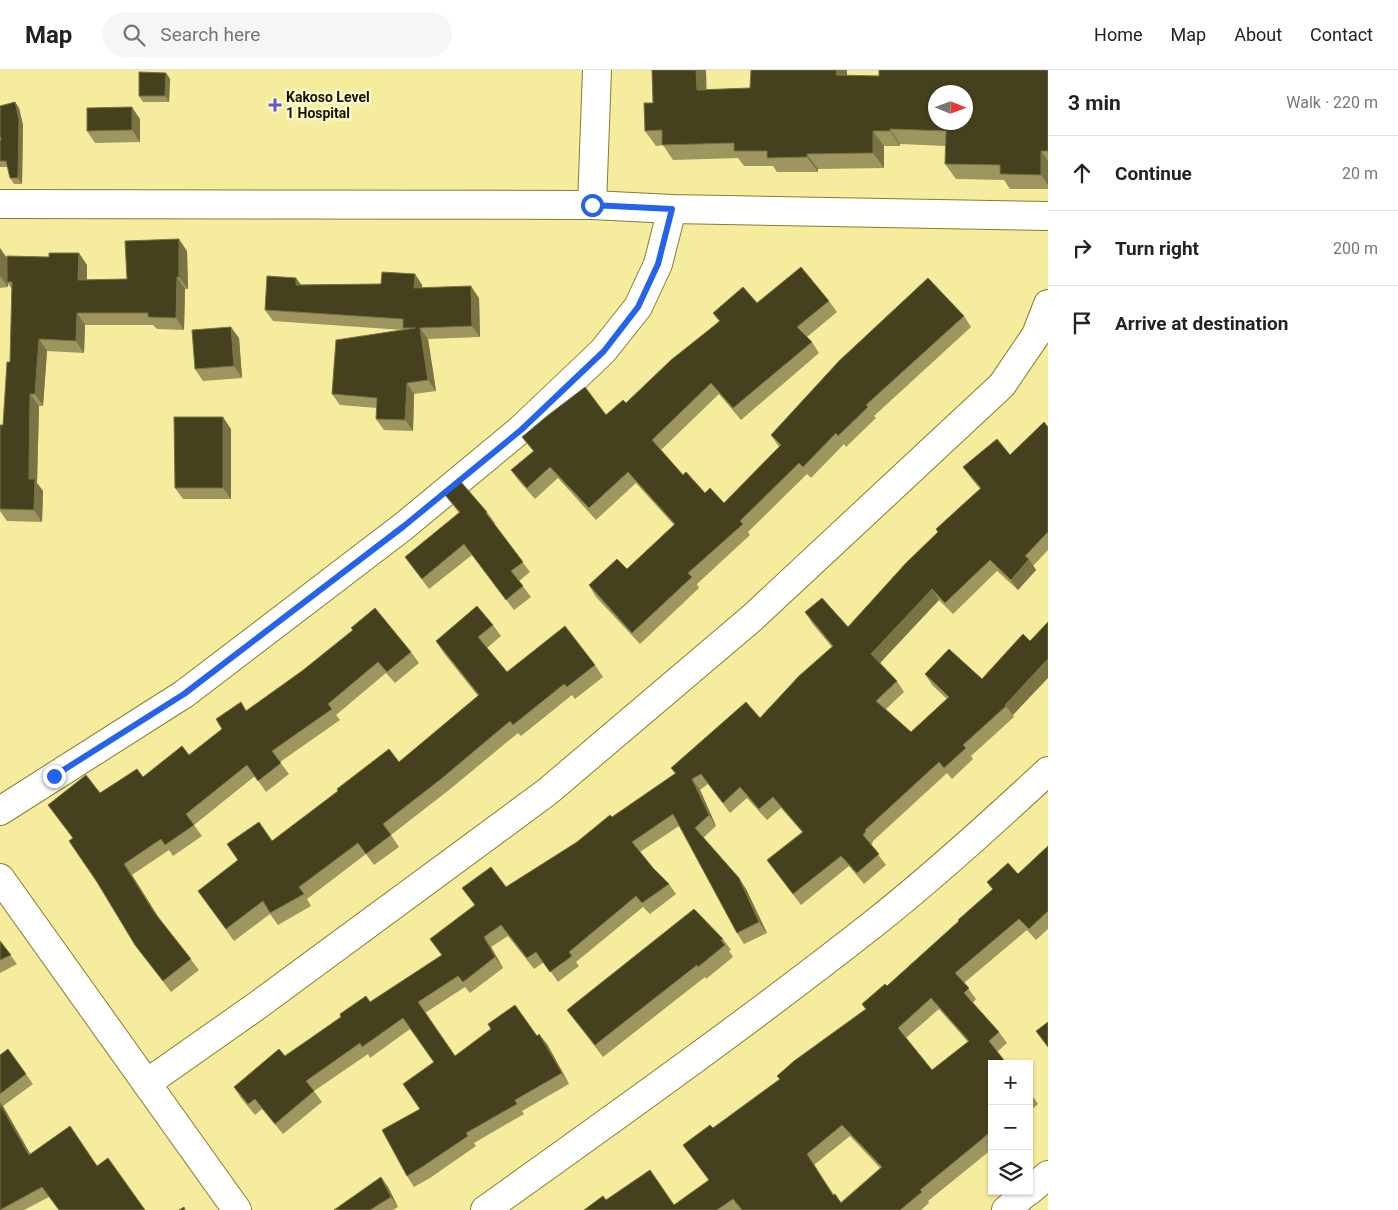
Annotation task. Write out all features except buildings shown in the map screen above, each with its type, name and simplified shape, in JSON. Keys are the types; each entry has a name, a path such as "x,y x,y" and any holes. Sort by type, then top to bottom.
{"street":[{"path":"592,205 596,70"},
{"path":"0,204 592,205 672,209 1048,216"},
{"path":"0,811 184,694 404,526 521,430 604,351 638,307 658,264 672,209"},
{"path":"147,1083 266,999 547,792 752,618 1002,384 1036,335 1048,304"},
{"path":"485,1210 643,1098 872,925 991,824 1048,771"},
{"path":"0,878 237,1210"},
{"path":"1033,1188 1048,1175"},
{"path":"1006,1210 1024,1195"}],"place":[{"name":"Kakoso Level 1 Hospital","path":"275,105"}],"route":[{"path":"54,776 184,694 404,526 521,430 604,351 638,307 658,264 672,209 592,205"}]}
